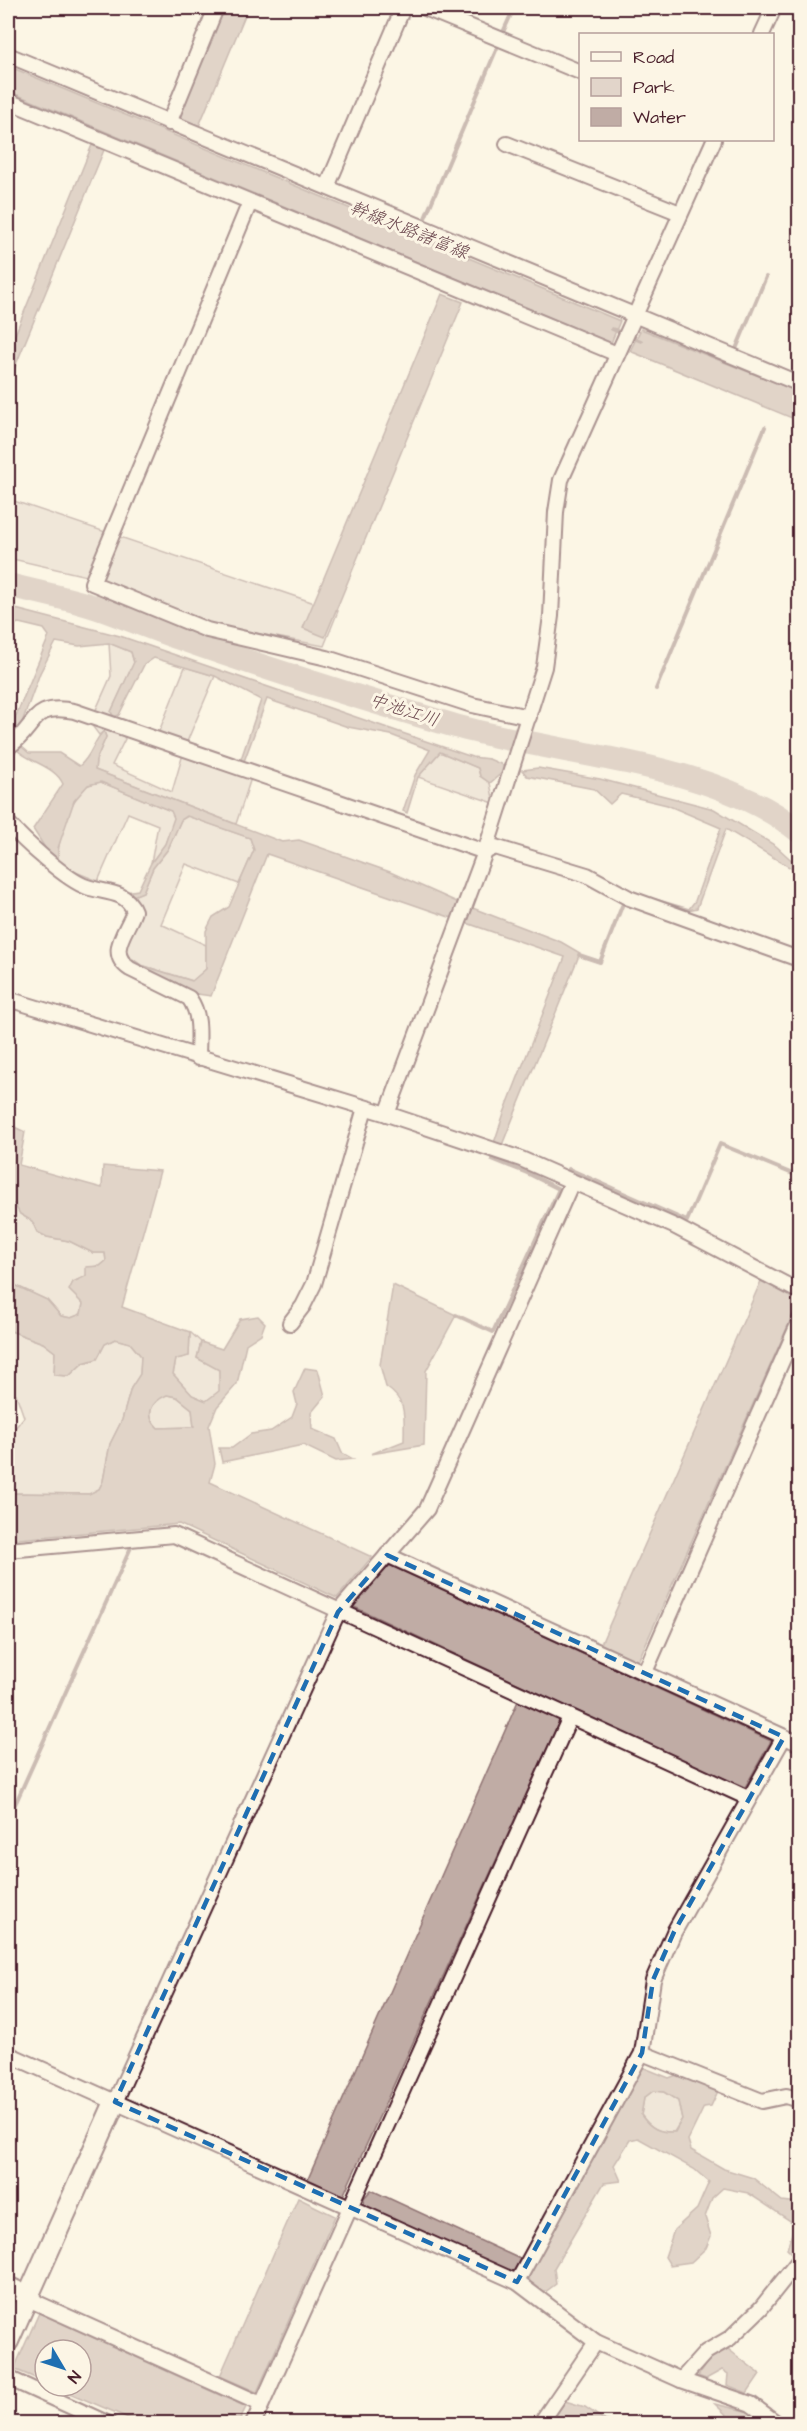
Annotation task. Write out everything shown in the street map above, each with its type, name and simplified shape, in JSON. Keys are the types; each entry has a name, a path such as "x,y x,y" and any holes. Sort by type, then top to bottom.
{"street":[{"path":"169,123 216,8"},
{"path":"327,186 403,8"},
{"path":"425,8 579,72"},
{"path":"762,33 774,8"},
{"path":"8,55 800,384"},
{"path":"8,100 617,354"},
{"path":"387,1114 484,852 544,667 548,644 556,512 561,480 714,141"},
{"path":"507,144 680,213"},
{"path":"250,202 92,583 207,630 327,658 472,705 529,717"},
{"path":"8,747 39,714 57,707 74,711 484,852 495,847 587,874 629,898 793,957"},
{"path":"8,823 52,864 86,887 103,889 124,897 132,904 134,911 118,946 119,957 130,969 189,998 198,1016 198,1058"},
{"path":"8,999 387,1114 521,1159 674,1226 800,1292"},
{"path":"290,1323 303,1306 314,1284 365,1108"},
{"path":"11,2333 338,1612 427,1509 572,1182"},
{"path":"645,1672 800,1320"},
{"path":"8,1550 174,1535 748,1798"},
{"path":"387,1555 800,1744"},
{"path":"253,2424 570,1717"},
{"path":"517,2282 642,2053 653,1980 674,1932 784,1737"},
{"path":"642,2053 762,2101 786,2096 800,2100"},
{"path":"8,2054 329,2200 517,2282 596,2342 681,2380 750,2404 778,2424"},
{"path":"681,2380 706,2352 730,2338 761,2308 800,2259"},
{"path":"8,2284 29,2294 38,2303 261,2404"},
{"path":"540,2424 596,2342"},
{"path":"8,2378 109,2424"}],"highlighted area":[{"path":"387,1555 784,1737 674,1932 653,1980 642,2053 517,2282 115,2102 338,1612"}],"green space":[{"path":"8,499 338,611 324,646 213,625 104,580 8,558"},
{"path":"109,643 131,652 134,663 111,712 125,739 112,765 172,792 183,754 251,778 236,824 95,770 96,760 106,737 104,731 99,735 90,723 111,676"},
{"path":"185,667 215,676 186,744 158,734"},
{"path":"440,752 478,768 480,776 490,783 494,803 418,777"},
{"path":"101,782 171,811 175,818 165,844 151,863 158,825 128,813 98,881 73,871 58,861 58,853 62,832 75,800 87,786"},
{"path":"188,816 250,838 254,850 239,884 186,864 161,924 206,945 206,969 193,981 141,965 123,952 137,913 133,896 143,892 153,868 168,849 181,820"},
{"path":"8,1201 15,1205 20,1214 32,1221 37,1232 47,1237 69,1241 93,1253 105,1253 106,1261 100,1266 91,1267 86,1276 73,1282 70,1289 83,1304 81,1314 71,1318 61,1316 47,1300 8,1282"},
{"path":"8,1330 43,1343 55,1352 54,1375 69,1376 83,1363 97,1359 105,1344 115,1339 130,1343 141,1356 140,1375 131,1388 122,1420 110,1444 103,1481 99,1489 90,1494 8,1493 8,1433 11,1433 24,1417 16,1394 8,1393"},
{"path":"190,1332 201,1342 197,1358 219,1369 220,1391 206,1401 192,1395 173,1374 176,1359 189,1356"},
{"path":"167,1394 177,1397 192,1409 194,1427 158,1428 151,1418 151,1409"},
{"path":"653,2091 664,2092 678,2101 682,2119 674,2132 655,2129 641,2115 644,2098"}],"water":[{"path":"224,8 248,8 199,126 179,117"},
{"path":"8,66 620,321 611,343 8,91"},
{"path":"92,145 104,150 8,384 8,352"},
{"path":"442,294 463,302 325,637 303,628"},
{"path":"641,329 799,392 799,421 630,351"},
{"path":"8,607 120,636 472,757 489,759 503,765 504,771 490,783 480,776 478,768 440,752 418,777 407,813 403,811 415,775 430,750 391,735 348,727 267,699 243,764 240,762 261,700 215,676 154,658 144,665 119,715 114,717 111,712 134,662 131,652 109,643 79,646 56,642 40,673 20,728 8,741 8,730 11,728 49,636 44,629 19,623 8,626"},
{"path":"104,731 106,737 96,760 95,770 282,842 299,840 390,872 457,902 561,942 580,953 502,1145 494,1143 504,1113 565,957 267,854 211,996 190,993 177,983 132,964 128,956 141,965 192,981 206,969 206,931 213,917 229,907 254,850 250,838 187,816 181,820 168,849 153,868 143,892 133,896 126,892 138,890 151,863 165,844 174,818 171,811 101,782 88,785 74,801 58,848 58,861 49,854 33,829 63,784 49,769 17,750 22,747 29,753 59,753 79,766 87,758"},
{"path":"538,768 600,779 714,809 776,846 799,867 799,873 726,829 697,908 688,910 695,901 721,828 667,805 621,794 610,804 594,789 527,776 522,770"},
{"path":"8,1124 25,1132 19,1165 102,1188 103,1166 160,1171 122,1307 190,1332 189,1356 176,1359 173,1374 192,1395 206,1401 219,1391 219,1370 197,1358 201,1342 222,1349 240,1319 258,1316 265,1323 261,1334 246,1344 237,1384 217,1407 209,1426 215,1464 210,1482 372,1557 337,1598 179,1524 8,1540 8,1493 89,1494 99,1489 103,1481 110,1444 122,1420 131,1388 140,1374 141,1356 130,1343 115,1339 105,1344 97,1359 83,1363 69,1376 54,1375 55,1352 43,1343 8,1330 8,1282 47,1300 61,1316 71,1318 81,1314 83,1304 69,1290 73,1282 86,1276 86,1267 100,1266 106,1261 105,1253 93,1253 69,1241 47,1237 37,1232 32,1221 20,1214 15,1205 8,1201","holes":["167,1395 177,1397 192,1409 194,1427 158,1428 150,1414 153,1405"]},
{"path":"761,1281 799,1301 638,1661 601,1644"},
{"path":"393,1285 456,1315 426,1371 424,1445 371,1454 404,1441 404,1417 401,1404 386,1387 380,1365"},
{"path":"305,1368 318,1370 325,1396 311,1413 312,1429 336,1439 342,1453 353,1459 336,1461 303,1445 222,1462 219,1448 232,1448 251,1434 271,1431 292,1417 297,1404 294,1392"},
{"path":"390,1565 771,1741 744,1789 352,1606"},
{"path":"518,1701 560,1720 343,2196 308,2179"},
{"path":"642,2067 669,2078 682,2073 719,2089 711,2106 704,2107 688,2140 691,2150 724,2169 753,2178 782,2201 799,2203 799,2246 792,2254 787,2249 795,2224 748,2193 723,2188 712,2198 705,2217 711,2236 706,2248 691,2262 670,2265 665,2257 674,2230 697,2209 709,2182 694,2169 638,2138 630,2140 614,2165 621,2181 604,2183 554,2268 556,2284 541,2295 530,2284 529,2273","holes":["653,2091 664,2092 678,2101 682,2119 675,2132 655,2129 641,2115 644,2098"]},
{"path":"371,2190 520,2259 516,2271 510,2274 363,2208 364,2198"},
{"path":"298,2198 335,2216 257,2392 220,2376"},
{"path":"39,2313 246,2407 238,2423 140,2423 81,2398 93,2398 93,2338 33,2338 33,2377 14,2369"},
{"path":"728,2349 760,2374 747,2393 727,2385 728,2374 722,2370 706,2379 698,2376 709,2359"},
{"path":"565,2401 585,2407 606,2421 618,2423 550,2423"},
{"path":"715,2404 749,2412 764,2423 735,2423"}],"waterway":[{"path":"504,30 514,8"},
{"path":"425,218 497,48"},
{"path":"736,349 766,277"},
{"name":"幹線水路諸富線","path":"612,329 641,341"},
{"path":"656,689 765,427"},
{"name":"中池江川","path":"8,585 95,607 251,663 452,725 494,736 634,763 680,775 724,789 764,808 800,832"},
{"path":"654,900 688,910"},
{"path":"579,955 600,962 622,906"},
{"path":"569,1169 687,1221 720,1144 800,1177"},
{"path":"456,1315 493,1332 559,1189 492,1159"},
{"path":"8,1820 132,1545"}]}
